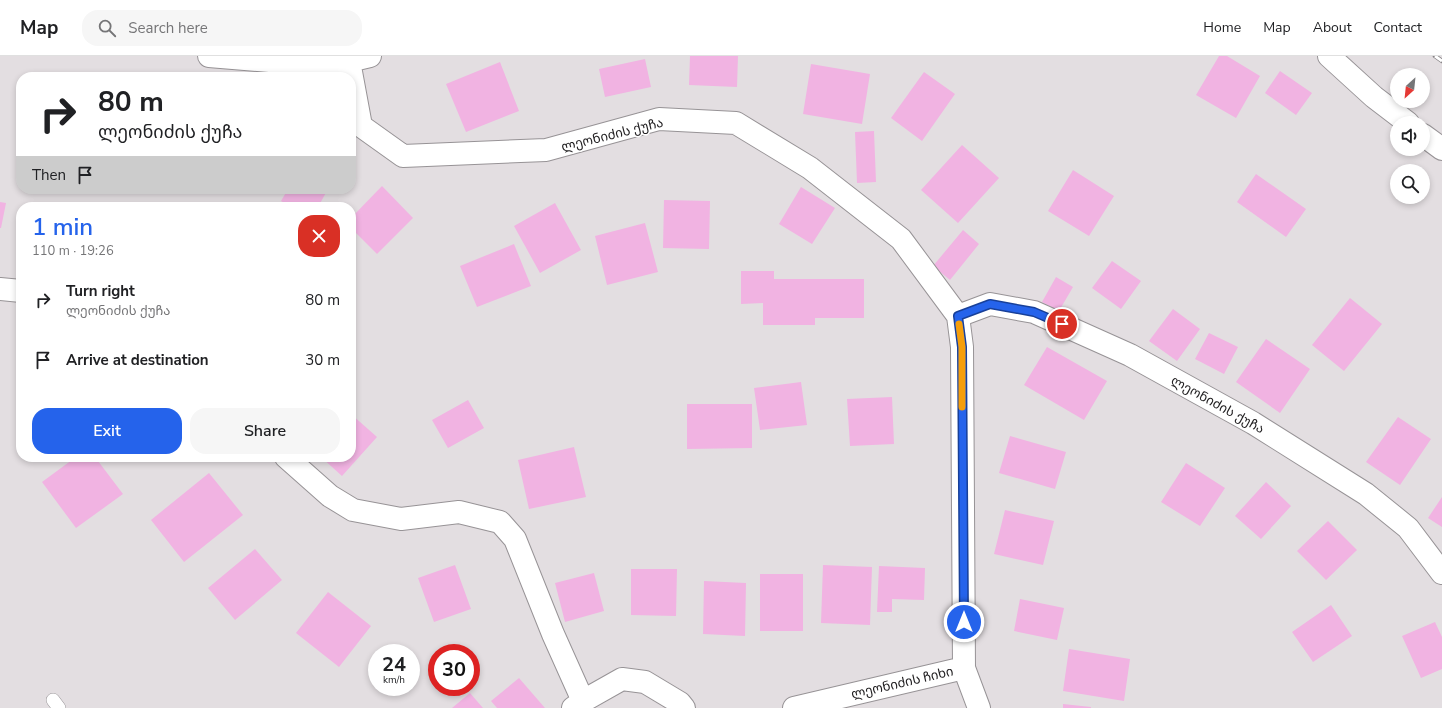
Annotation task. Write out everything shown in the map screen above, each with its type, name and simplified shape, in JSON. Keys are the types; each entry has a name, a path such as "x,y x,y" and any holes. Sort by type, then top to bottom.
{"street":[{"path":"209,56 317,65 349,61 370,56"},
{"path":"1329,56 1374,97 1399,116"},
{"name":"ლეონიძის ქუჩა","path":"349,61 351,72"},
{"name":"ლეონიძის ქუჩა","path":"356,99 361,126 404,156 546,150 659,120 736,123 810,168 902,239 958,316 962,347 964,668 979,708"},
{"path":"1430,140 1442,149"},
{"path":"0,289 16,291"},
{"name":"ლეონიძის ქუჩა","path":"958,316 990,304 1034,312 1130,355 1253,423 1366,494 1408,528 1442,573"},
{"path":"292,462 330,496 353,510 401,519 459,512 500,522 515,539 553,634 578,704 622,679 646,682 680,703 684,708"},
{"name":"ლეონიძის ჩიხი","path":"794,708 964,668"}],"building":[{"path":"690,56 738,56 737,87 689,85"},
{"path":"1219,56 1227,56 1260,76 1236,118 1196,95"},
{"path":"645,59 651,87 605,97 599,69"},
{"path":"500,62 519,111 466,132 446,84"},
{"path":"811,64 870,74 862,124 803,114"},
{"path":"1280,71 1312,93 1296,115 1265,93"},
{"path":"924,72 955,94 922,141 891,118"},
{"path":"874,131 876,182 857,183 855,132"},
{"path":"962,145 999,178 958,223 921,190"},
{"path":"1073,170 1114,196 1089,236 1048,211"},
{"path":"1256,174 1306,209 1286,237 1237,202"},
{"path":"382,186 413,218 377,254 356,233 356,213"},
{"path":"801,187 835,208 812,244 779,224"},
{"path":"285,194 325,194 321,202 281,201"},
{"path":"664,200 710,201 709,249 663,248"},
{"path":"0,202 6,203 1,228 0,228"},
{"path":"555,203 581,250 540,273 514,226"},
{"path":"645,223 658,272 607,285 595,236"},
{"path":"963,230 979,244 950,280 933,266"},
{"path":"514,244 531,286 477,307 460,266"},
{"path":"1112,261 1141,281 1121,309 1092,288"},
{"path":"741,271 774,271 774,279 864,279 864,318 815,318 815,325 763,325 763,303 741,304"},
{"path":"1056,277 1073,287 1059,311 1042,302"},
{"path":"1350,298 1382,324 1344,371 1312,345"},
{"path":"1173,309 1200,329 1177,361 1149,341"},
{"path":"1209,333 1238,347 1224,374 1195,359"},
{"path":"1266,339 1310,369 1280,413 1236,382"},
{"path":"1047,347 1107,381 1084,420 1024,385"},
{"path":"801,382 807,425 760,430 754,388"},
{"path":"892,397 894,444 850,446 847,399"},
{"path":"468,400 484,428 448,448 432,420"},
{"path":"687,404 752,404 752,448 687,449"},
{"path":"1398,417 1431,439 1400,485 1366,462"},
{"path":"356,418 377,437 356,460"},
{"path":"1010,436 1066,452 1055,489 999,473"},
{"path":"574,447 586,497 529,509 518,460"},
{"path":"69,462 99,462 123,494 76,528 42,482"},
{"path":"327,462 355,462 342,476"},
{"path":"1186,463 1225,488 1200,526 1161,502"},
{"path":"209,473 243,515 184,562 151,520"},
{"path":"1266,482 1291,506 1261,539 1235,516"},
{"path":"1442,497 1442,527 1428,518"},
{"path":"1005,510 1054,521 1043,565 994,554"},
{"path":"1328,521 1357,550 1326,580 1297,551"},
{"path":"255,549 282,580 235,620 208,588"},
{"path":"455,565 471,609 434,622 418,578"},
{"path":"823,565 872,567 870,625 821,623"},
{"path":"879,566 925,568 924,600 892,599 892,612 877,612"},
{"path":"631,569 677,569 676,616 631,615"},
{"path":"594,573 604,611 565,622 555,583"},
{"path":"760,574 803,574 803,631 760,631"},
{"path":"704,581 746,583 745,636 703,634"},
{"path":"328,592 371,626 339,667 296,633"},
{"path":"1020,599 1064,608 1057,640 1014,631"},
{"path":"1331,605 1352,636 1313,662 1292,632"},
{"path":"1435,622 1442,637 1442,669 1421,678 1402,636"},
{"path":"1069,649 1130,659 1124,701 1063,691"},
{"path":"519,678 545,708 497,708 491,701"},
{"path":"466,696 473,696 483,708 452,708"},
{"path":"1063,704 1091,707 1091,708 1063,708"}],"railway":[{"path":"1435,56 1442,61"}],"slow traffic":[{"path":"959,324 962,347 962,407"}],"route":[{"path":"964,622 962,347 958,316 990,304 1034,312 1062,324"}]}
